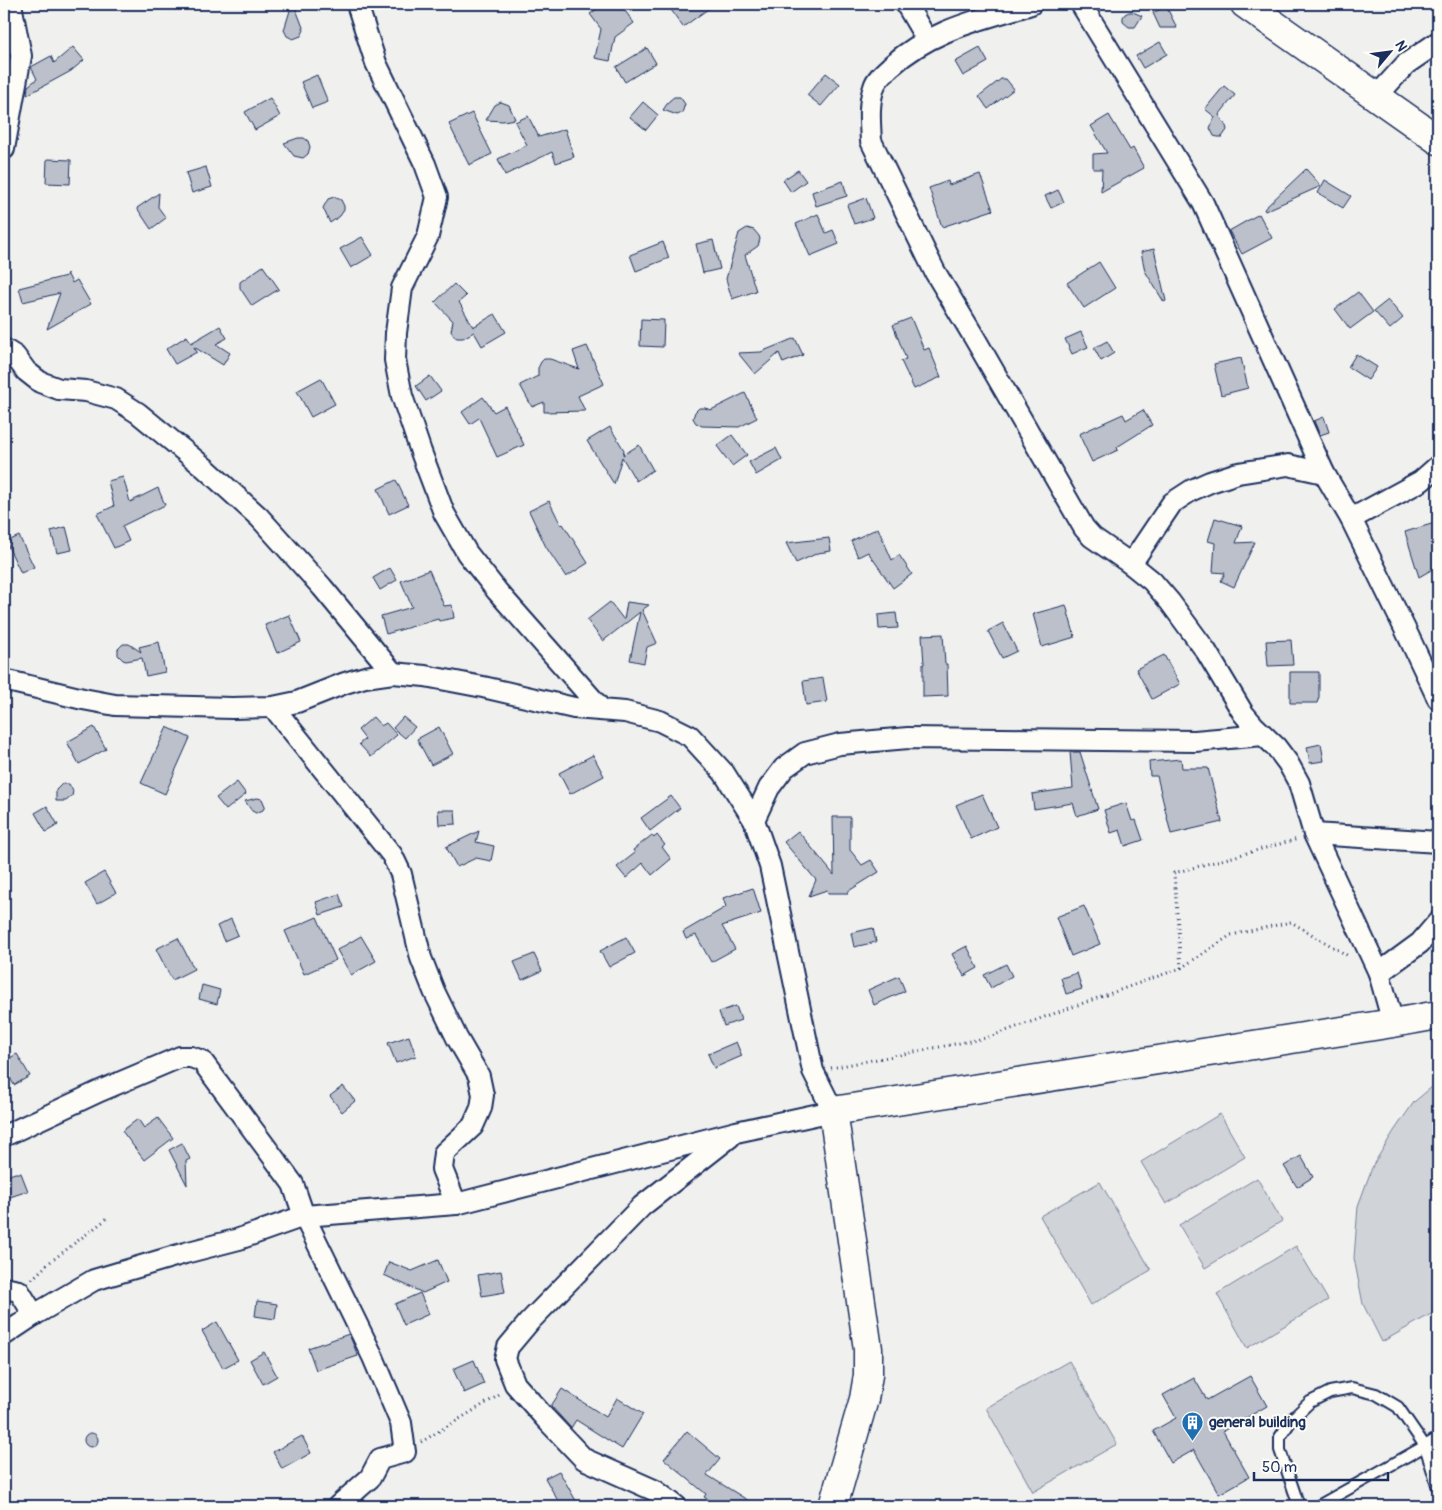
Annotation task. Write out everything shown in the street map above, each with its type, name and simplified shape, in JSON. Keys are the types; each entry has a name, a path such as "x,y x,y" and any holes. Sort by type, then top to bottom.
{"street":[{"path":"4,149 21,56 11,4"},
{"path":"357,4 376,63 425,164 437,198 428,236 402,288 396,334 396,360 402,396 421,452 444,513 467,553 497,591 602,710"},
{"path":"906,4 927,40"},
{"path":"1031,4 950,29 927,40 883,73 874,86 869,119 871,141 935,272 1079,520 1092,537 1152,581 1206,651 1243,713 1276,747 1288,763 1299,783 1314,834 1379,973 1393,1024"},
{"path":"1080,4 1203,203 1324,473 1351,520 1406,630 1438,700"},
{"path":"1245,4 1438,140"},
{"path":"1377,96 1406,64 1438,42"},
{"path":"4,349 15,356 26,371 40,382 59,389 86,391 116,399 138,413 206,468 259,517 322,587 393,673"},
{"path":"1131,564 1172,503 1192,490 1238,473 1288,464 1324,473"},
{"path":"1351,520 1421,481 1438,466"},
{"path":"4,680 115,705 232,708 274,706 297,702 345,683 365,677 393,673 426,676 483,687 574,708 625,712 660,721 690,736 724,773 754,820 770,866 814,1071 834,1111 868,1350 868,1375 864,1399 833,1506"},
{"path":"274,706 392,855 397,864 421,958 434,991 457,1038 479,1076 483,1095 481,1108 473,1126 444,1153 442,1168 456,1204"},
{"path":"754,820 769,788 784,768 805,753 840,744 908,738 1195,741 1263,735"},
{"path":"1314,834 1438,842"},
{"path":"1379,973 1420,943 1438,922"},
{"path":"4,1336 34,1315 94,1280 239,1239 304,1216 456,1204 736,1132 834,1111 1393,1024 1438,1015"},
{"path":"4,1136 180,1056 202,1061 293,1184 304,1216 373,1357 401,1424 405,1452 380,1459 370,1478 338,1506"},
{"path":"676,1506 656,1492 584,1459 515,1384 505,1359 508,1347 528,1322 642,1206 736,1132"},
{"path":"11,1290 34,1315"}],"lane":[{"path":"1299,1506 1280,1450 1280,1438 1293,1418 1310,1402 1330,1392 1352,1388 1376,1394 1398,1407 1425,1446 1438,1488"},
{"path":"1318,1506 1438,1438"}],"path":[{"path":"1181,968 1174,873 1314,834"},
{"path":"814,1071 986,1038 1181,968 1231,935 1291,922 1379,973"},
{"path":"11,1290 109,1217"},
{"path":"405,1452 497,1397 515,1384"}],"shaded area":[{"path":"1438,1082 1438,1310 1382,1342 1363,1304 1354,1258 1358,1206 1373,1165 1394,1131 1414,1102"},
{"path":"1220,1114 1245,1157 1166,1204 1141,1162"},
{"path":"1257,1178 1282,1221 1205,1268 1179,1225"},
{"path":"1100,1182 1151,1270 1091,1305 1040,1216"},
{"path":"1296,1246 1328,1300 1247,1348 1217,1294"},
{"path":"1069,1361 1117,1444 1033,1492 986,1408"}],"building":[{"path":"292,4 294,4 304,30 301,36 293,39 287,36 284,30"},
{"path":"604,4 620,4 634,23 615,37 610,61 595,58 601,29 590,14"},
{"path":"667,4 715,4 683,27"},
{"path":"1166,6 1177,28 1160,28 1153,13"},
{"path":"1129,12 1142,16 1135,27 1129,27 1123,22 1123,17"},
{"path":"1160,42 1167,54 1143,68 1136,56"},
{"path":"73,47 84,60 71,71 27,95 28,86 37,79 31,67 51,56 54,63"},
{"path":"647,48 656,63 625,82 616,67"},
{"path":"980,48 988,62 963,76 955,62"},
{"path":"826,73 840,84 821,106 807,95"},
{"path":"317,75 328,102 312,108 301,82"},
{"path":"1001,79 1006,79 1014,89 988,109 979,96"},
{"path":"1224,86 1235,95 1219,115 1227,130 1222,137 1218,137 1214,136 1210,128 1215,117 1205,109"},
{"path":"674,97 680,97 685,104 682,113 677,115 663,110"},
{"path":"270,98 280,116 255,130 245,112"},
{"path":"501,102 509,105 515,119 503,121 486,120 495,105"},
{"path":"643,102 658,115 646,130 630,117"},
{"path":"472,113 492,154 469,165 449,124"},
{"path":"1109,115 1130,150 1133,148 1144,168 1101,192 1102,169 1093,169 1093,154 1107,153 1091,126"},
{"path":"528,116 539,137 565,129 574,157 556,163 552,152 505,175 498,159 527,145 515,122"},
{"path":"304,138 308,141 310,147 308,154 303,158 294,156 284,143"},
{"path":"47,159 71,160 70,184 46,183"},
{"path":"206,167 212,187 192,193 186,173"},
{"path":"1306,169 1321,186 1265,211 1264,209"},
{"path":"798,170 806,181 791,192 783,180"},
{"path":"980,174 993,210 942,227 929,188 948,181 949,185"},
{"path":"1325,180 1351,196 1343,208 1318,193"},
{"path":"843,181 847,196 816,206 812,192"},
{"path":"1058,190 1064,202 1051,208 1045,196"},
{"path":"159,193 158,207 166,218 151,229 137,208"},
{"path":"334,197 341,200 344,210 340,216 330,223 323,208 328,199"},
{"path":"866,198 873,218 854,224 847,205"},
{"path":"818,214 826,233 833,230 839,244 810,256 796,224"},
{"path":"1259,214 1272,238 1242,254 1229,231"},
{"path":"747,228 754,230 760,239 758,246 745,255 756,291 732,299 726,279 739,233"},
{"path":"362,237 373,255 351,268 340,249"},
{"path":"713,240 720,269 703,273 696,244"},
{"path":"663,242 669,258 636,271 630,255"},
{"path":"1154,249 1166,301 1164,302 1145,271 1141,252"},
{"path":"1099,262 1115,288 1084,308 1067,283"},
{"path":"263,266 279,289 252,306 240,288 240,282"},
{"path":"67,273 72,283 77,280 91,304 47,329 60,293 23,302 19,288 66,276"},
{"path":"454,284 466,296 459,302 473,327 495,314 506,332 482,346 474,332 463,338 454,336 451,331 453,321 435,302"},
{"path":"1358,292 1373,312 1350,329 1335,309"},
{"path":"1388,300 1403,318 1390,329 1374,311"},
{"path":"911,318 924,350 929,348 941,377 914,389 901,361 906,359 893,325"},
{"path":"641,319 664,320 663,347 640,346"},
{"path":"220,326 227,338 216,344 230,353 223,365 194,347 197,352 175,364 166,349 187,336 191,343"},
{"path":"1081,332 1088,347 1072,354 1065,339"},
{"path":"795,338 803,355 783,363 779,353 755,374 738,353 761,352"},
{"path":"1107,341 1114,353 1101,361 1094,348"},
{"path":"587,346 604,384 578,396 585,411 544,412 544,402 532,407 520,385 538,376 538,368 544,359 550,359 579,369 573,351"},
{"path":"1356,354 1377,367 1368,380 1348,367"},
{"path":"1241,358 1248,388 1221,395 1214,364"},
{"path":"430,376 441,391 426,401 416,386"},
{"path":"321,378 335,404 311,417 297,391"},
{"path":"745,393 757,418 739,427 702,426 694,420 695,412 699,408 711,410"},
{"path":"483,397 494,412 505,406 524,445 497,457 479,418 470,424 462,412"},
{"path":"1143,410 1152,425 1117,447 1118,450 1092,462 1079,434 1123,414 1126,420"},
{"path":"1324,417 1329,432 1320,435 1314,421"},
{"path":"610,427 624,450 623,455 639,445 653,470 636,481 622,457 614,484 587,441"},
{"path":"732,435 747,455 732,466 717,446"},
{"path":"776,448 782,460 756,475 749,462"},
{"path":"123,477 130,502 158,488 165,505 122,526 129,541 114,548 97,514 114,506 108,481"},
{"path":"396,480 408,505 389,514 378,489"},
{"path":"549,501 561,525 563,524 588,563 566,577 546,547 529,511"},
{"path":"1215,518 1242,526 1236,543 1255,542 1234,587 1221,581 1225,573 1213,572 1215,543 1208,541"},
{"path":"1438,522 1438,566 1419,577 1405,532"},
{"path":"66,527 72,550 57,553 51,531"},
{"path":"878,528 892,560 899,555 912,574 893,588 868,552 858,557 851,541"},
{"path":"19,536 34,567 21,573 6,542"},
{"path":"829,538 831,551 818,553 796,563 786,543"},
{"path":"390,568 397,580 380,590 373,578"},
{"path":"429,570 444,606 452,605 454,618 439,621 438,619 386,634 381,616 412,607 401,581"},
{"path":"610,602 624,620 627,602 649,605 642,610 657,643 647,647 644,663 630,660 640,612 603,641 587,620"},
{"path":"1066,605 1075,637 1042,647 1033,614"},
{"path":"896,613 898,628 879,629 878,615"},
{"path":"289,615 301,642 277,653 265,625"},
{"path":"1003,623 1017,651 1002,658 988,631"},
{"path":"943,634 945,664 947,664 948,696 923,697 924,664 922,635"},
{"path":"1291,640 1293,665 1268,666 1266,641"},
{"path":"159,642 165,672 146,676 142,658 126,661 118,655 118,649 123,644 129,644 141,652 139,647"},
{"path":"1164,655 1180,684 1152,699 1136,669"},
{"path":"1290,672 1319,672 1319,697 1317,703 1290,703"},
{"path":"823,678 827,702 806,705 803,681"},
{"path":"373,717 381,726 386,723 397,735 371,757 359,744 365,739 358,730"},
{"path":"403,717 415,727 405,738 393,728"},
{"path":"94,727 106,749 79,764 67,742"},
{"path":"167,727 190,738 165,794 141,783"},
{"path":"439,727 453,754 431,765 417,739"},
{"path":"1321,744 1324,761 1310,763 1307,747"},
{"path":"1070,752 1080,752 1098,809 1077,816 1073,803 1034,809 1032,794 1073,788"},
{"path":"593,755 604,776 570,794 559,773"},
{"path":"1181,759 1182,768 1208,768 1222,822 1171,834 1157,776 1150,776 1149,762"},
{"path":"237,782 246,794 226,810 216,798"},
{"path":"62,784 69,784 73,791 72,796 66,801 56,801 56,790"},
{"path":"982,794 997,827 971,839 956,805"},
{"path":"671,796 680,808 650,831 641,818"},
{"path":"257,798 262,799 265,806 263,810 256,813 252,811 245,801"},
{"path":"1126,803 1132,821 1136,820 1143,840 1125,846 1120,830 1111,833 1104,810"},
{"path":"47,806 58,825 46,832 35,813"},
{"path":"438,810 455,810 456,824 439,825"},
{"path":"833,817 850,817 850,850 862,865 871,860 879,872 848,893 828,893 827,890 809,896 816,880 784,842 798,831 834,875"},
{"path":"479,831 476,842 494,846 491,861 476,858 457,867 446,847"},
{"path":"652,835 654,838 657,835 665,845 662,847 671,859 652,875 643,863 626,878 617,867 635,853 633,850"},
{"path":"104,872 116,893 97,904 85,883"},
{"path":"753,888 761,913 722,926 735,949 711,962 696,935 686,939 683,932 726,907 723,898"},
{"path":"339,894 344,907 320,915 316,902"},
{"path":"1084,906 1100,944 1071,956 1056,917"},
{"path":"317,917 336,960 304,974 285,931"},
{"path":"231,919 238,935 224,941 217,926"},
{"path":"873,928 876,942 854,947 851,933"},
{"path":"361,936 376,961 351,975 337,950"},
{"path":"626,937 635,953 609,967 600,951"},
{"path":"178,938 194,969 172,980 156,949"},
{"path":"967,946 978,968 964,976 952,954"},
{"path":"534,954 542,971 522,980 514,962"},
{"path":"1006,964 1012,976 991,988 984,975"},
{"path":"1077,973 1082,989 1066,994 1061,978"},
{"path":"899,976 905,991 874,1005 868,990"},
{"path":"202,985 220,990 217,1004 199,999"},
{"path":"736,1006 741,1020 724,1026 719,1012"},
{"path":"409,1036 416,1056 396,1063 388,1043"},
{"path":"736,1042 742,1056 714,1068 708,1054"},
{"path":"17,1054 30,1076 14,1085 4,1067 4,1061"},
{"path":"343,1086 355,1101 342,1112 330,1096"},
{"path":"158,1118 173,1138 144,1160 122,1131 138,1119 144,1128"},
{"path":"182,1143 190,1159 186,1161 187,1185 169,1150"},
{"path":"1301,1156 1313,1177 1297,1187 1284,1166"},
{"path":"21,1173 28,1191 4,1199 4,1177"},
{"path":"438,1260 447,1282 423,1293 384,1275 389,1262 412,1271"},
{"path":"501,1271 505,1292 482,1296 478,1275"},
{"path":"420,1293 429,1314 404,1325 395,1304"},
{"path":"257,1301 277,1304 275,1319 255,1316"},
{"path":"217,1322 238,1360 223,1368 202,1331"},
{"path":"349,1334 358,1356 316,1370 308,1348"},
{"path":"264,1352 277,1376 263,1384 250,1360"},
{"path":"474,1360 484,1384 464,1393 453,1369"},
{"name":"general building","path":"1250,1376 1267,1406 1223,1431 1249,1477 1219,1494 1194,1450 1171,1463 1153,1431 1176,1418 1163,1395 1194,1378 1207,1400"},
{"path":"562,1389 606,1417 617,1398 643,1414 622,1449 576,1420 571,1428 551,1406"},
{"path":"687,1431 720,1459 707,1475 757,1506 719,1506 704,1497 706,1494 664,1459"},
{"path":"88,1433 94,1433 98,1440 94,1447 88,1447 84,1443 84,1437"},
{"path":"302,1436 311,1453 282,1469 273,1452"},
{"path":"559,1471 579,1506 561,1506 545,1478"}],"place":[{"name":"general building","path":"1193,1441"}]}
